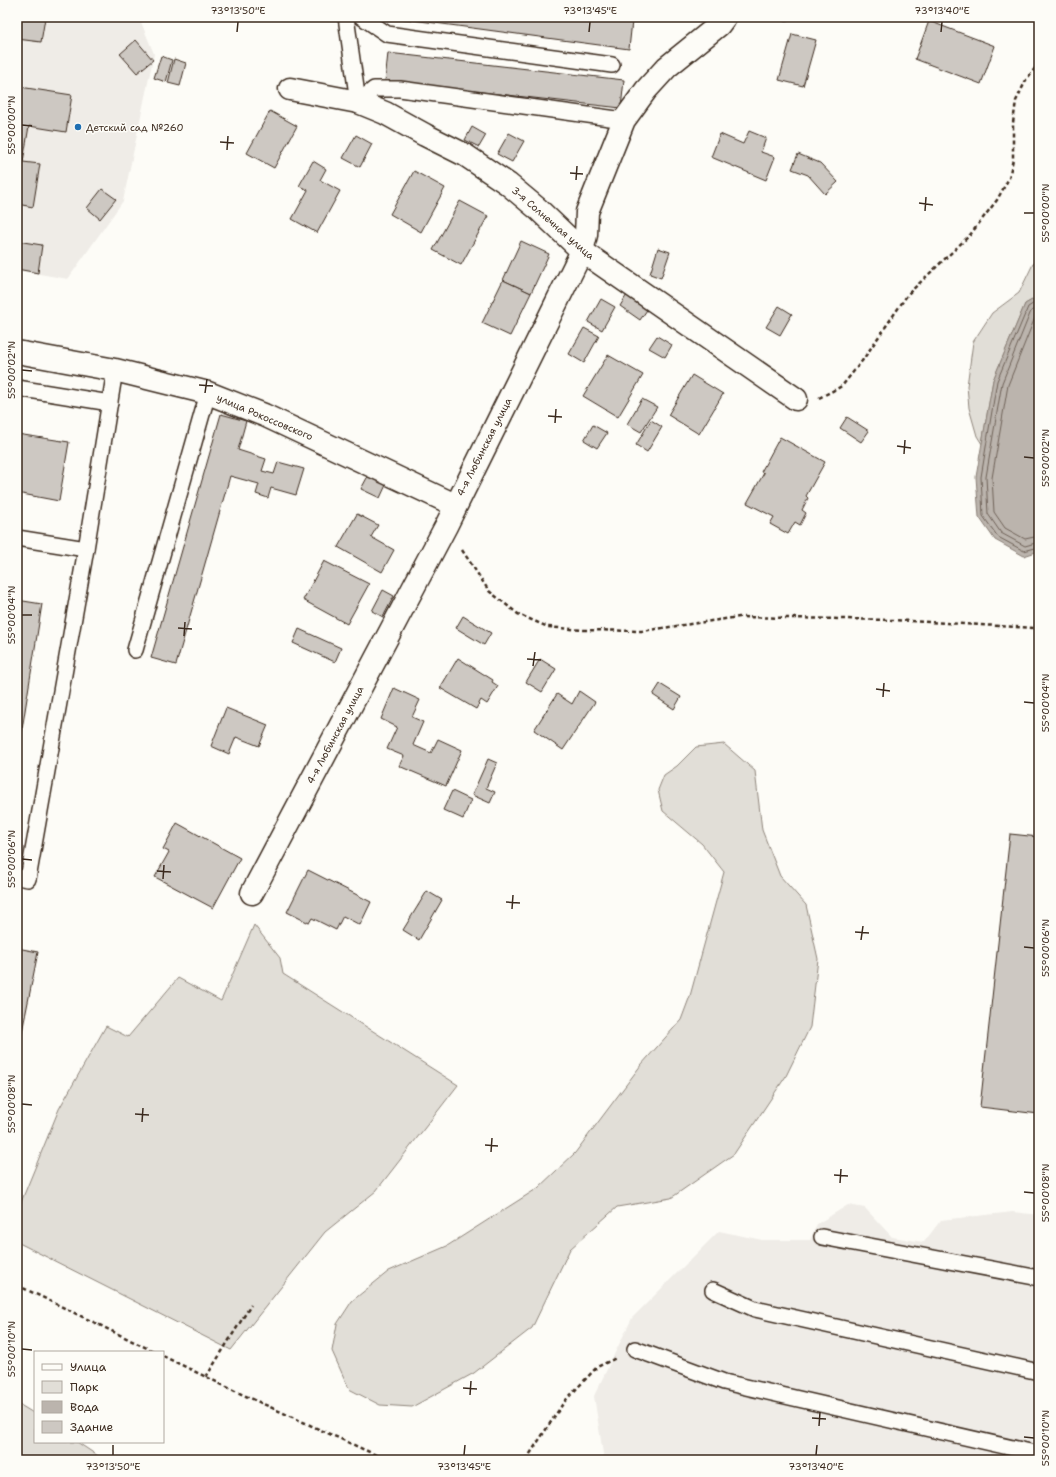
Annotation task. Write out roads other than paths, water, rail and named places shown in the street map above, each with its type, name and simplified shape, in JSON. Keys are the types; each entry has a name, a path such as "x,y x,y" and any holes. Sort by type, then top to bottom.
{"street":[{"name":"4-я Любинская улица","path":"252,893 446,526 582,252 586,235 587,212 624,120 646,90 667,67 719,25 725,17"},
{"name":"3-я Солнечная улица","path":"290,89 358,102 385,114 472,159 508,184 538,209 582,252 796,399"},
{"name":"улица Рокоссовского","path":"17,352 115,370 208,393 264,415 456,505"}],"lane":[{"path":"346,17 358,102"},
{"path":"362,17 388,34 612,65"},
{"path":"358,102 374,89 400,89 624,120"},
{"path":"17,877 28,879 86,549 115,370"},
{"path":"17,388 110,403"},
{"path":"135,650 208,393"},
{"path":"17,538 86,549"},
{"path":"822,1237 1039,1278"},
{"path":"713,1290 756,1309 1039,1372"},
{"path":"635,1349 724,1382 1039,1454"}],"water":[{"path":"1039,296 1039,551 1024,556 995,540 979,517 976,477 993,380 1025,304"}],"place":[{"name":"Детский сад №260","path":"78,127"}]}
